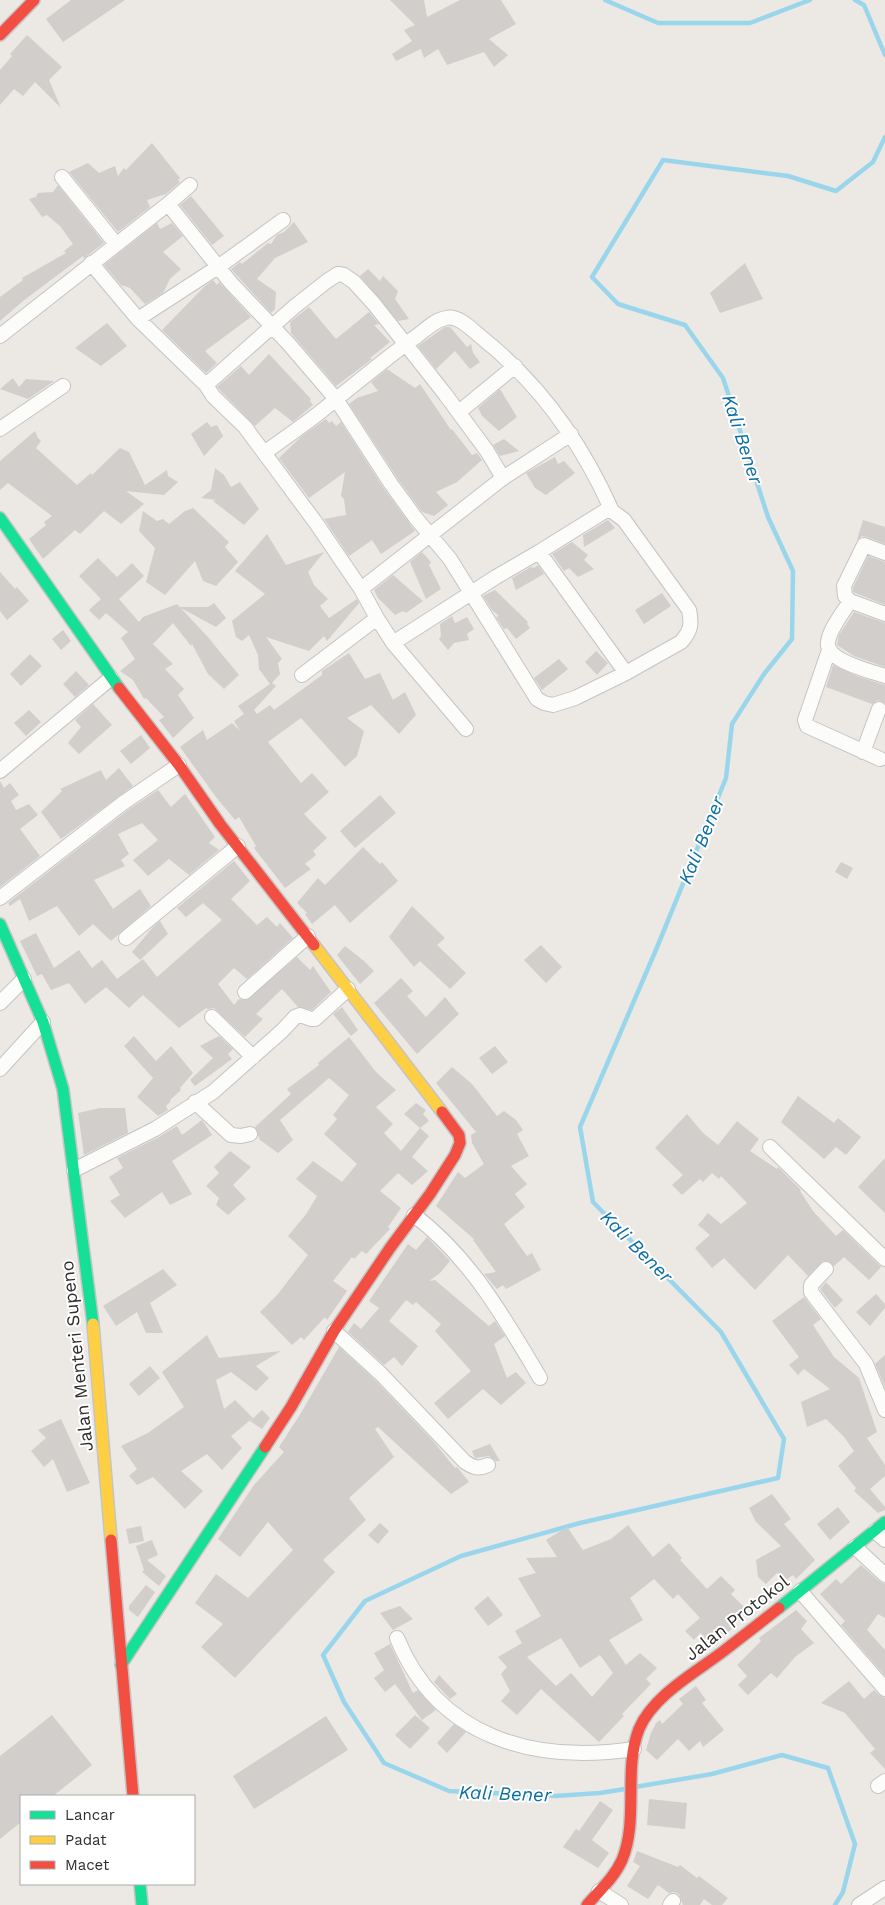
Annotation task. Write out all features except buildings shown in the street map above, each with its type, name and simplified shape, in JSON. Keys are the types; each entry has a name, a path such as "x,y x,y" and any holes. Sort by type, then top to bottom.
{"street":[{"path":"0,35 34,0"},
{"path":"62,177 116,244"},
{"path":"0,336 190,186"},
{"path":"168,204 231,283 288,343 336,399 391,484 450,559 537,699 553,705 574,698 626,673 681,642 688,635 692,626 689,610 624,520 612,511 601,485 560,417 515,366 463,322 450,317 438,320 336,399 264,453"},
{"path":"138,319 283,220"},
{"path":"91,263 138,319 206,385 213,396 245,427 316,522 361,589 393,642 466,729"},
{"path":"206,385 272,326 328,281 338,274 344,275 354,282 374,304 406,344 459,412 487,451 503,478"},
{"path":"459,412 515,366"},
{"path":"0,429 63,386"},
{"path":"361,589 503,478 571,434"},
{"path":"393,642 605,511 612,511"},
{"path":"0,518 111,678 179,765 238,846 416,1075 459,1135 460,1143 455,1155 430,1194 334,1331 291,1407 121,1665"},
{"path":"885,553 864,545 844,586 845,596 850,601 885,614"},
{"path":"539,552 626,673"},
{"path":"850,601 829,638 827,644 829,650 839,660 885,676"},
{"path":"302,675 377,618"},
{"path":"829,650 804,720 807,726 880,759"},
{"path":"0,771 111,678"},
{"path":"864,752 879,709"},
{"path":"0,898 123,803 179,765"},
{"path":"126,938 238,846"},
{"name":"Jalan Menteri Supeno","path":"0,924 43,1022 63,1089 91,1302 133,1795"},
{"path":"244,992 308,936"},
{"path":"0,1003 24,979"},
{"path":"74,1170 155,1129 213,1092 254,1057 296,1017 300,1016 313,1020 319,1017 348,989"},
{"path":"212,1017 254,1057"},
{"path":"0,1069 43,1022"},
{"path":"195,1102 231,1135 241,1136 250,1134"},
{"path":"770,1147 885,1259"},
{"path":"414,1215 454,1251 471,1272 502,1315 540,1378"},
{"path":"826,1269 811,1285 811,1292 866,1364 885,1410"},
{"path":"334,1331 381,1374 465,1462 473,1468 488,1465"},
{"name":"Jalan Protokol","path":"587,1905 622,1860 630,1818 634,1753 646,1716 668,1694 855,1547 882,1531"},
{"path":"855,1547 885,1575"},
{"path":"800,1592 885,1689"},
{"path":"397,1638 405,1658 423,1685 437,1701 479,1729 506,1742 534,1750 634,1753"},
{"path":"140,1885 142,1905"},
{"path":"859,1905 885,1888"},
{"path":"599,1891 621,1905"}],"waterway":[{"name":"Kali Bener","path":"605,0 658,23 750,23 810,0"},
{"name":"Kali Bener","path":"855,0 864,5 885,55"},
{"name":"Kali Bener","path":"625,1789 555,1796 449,1791 384,1763 344,1702 323,1655 365,1601 461,1556 580,1523 778,1478 784,1439 721,1332 593,1202 580,1127 658,945 726,778 732,724 764,674 792,639 793,571 768,517 723,378 685,325 618,304 592,277 663,160 788,176 836,191 873,162 885,137"},
{"name":"Kali Bener","path":"635,1787 712,1774 782,1755 828,1768 855,1844 843,1892 835,1905"}],"traffic: fast":[{"path":"0,518 119,688"},
{"path":"0,924 43,1022 63,1089 93,1324"},
{"path":"121,1665 265,1447"},
{"path":"779,1608 885,1522"},
{"path":"140,1885 142,1905"}],"traffic: slow":[{"path":"314,945 442,1112"},
{"path":"93,1324 111,1540"}],"traffic: jam":[{"path":"0,35 34,0"},
{"path":"119,688 179,765 220,824 314,945"},
{"path":"265,1447 291,1407 334,1331 455,1155 460,1143 459,1135 442,1112"},
{"path":"111,1540 133,1795"},
{"path":"587,1905 615,1873 622,1860 630,1828 634,1745 639,1729 646,1717 655,1705 677,1685 779,1608"}]}
